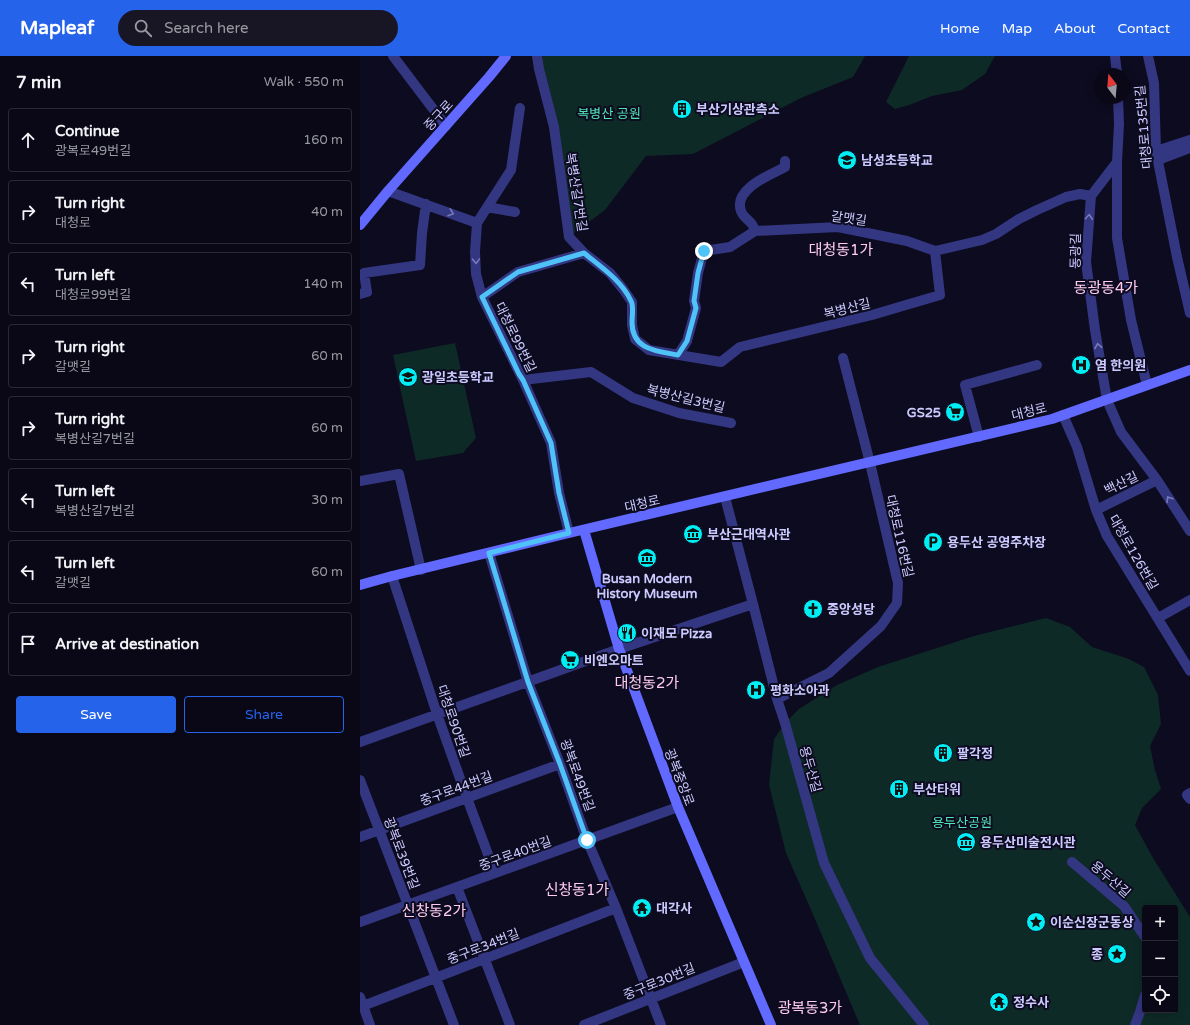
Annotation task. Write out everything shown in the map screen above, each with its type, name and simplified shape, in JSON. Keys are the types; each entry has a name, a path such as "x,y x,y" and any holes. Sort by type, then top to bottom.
{"main road":[{"name":"중구로","path":"360,224 504,57"},
{"name":"대청로","path":"360,586 392,576 422,570 569,533 1052,419 1190,370"},
{"name":"광복중앙로","path":"584,530 619,649 678,807 771,1025"}],"street":[{"path":"393,56 446,126"},
{"name":"복병산길7번길","path":"537,56 554,127 569,237 584,253 610,273 632,302 632,325 635,339 649,350 721,362"},
{"path":"1115,56 1116,68"},
{"name":"대청로135번길","path":"1148,56 1154,84 1157,155 1190,314"},
{"path":"1118,104 1117,238 1131,320 1147,385"},
{"name":"대청로99번길","path":"520,108 511,170 477,222 475,252 476,274 482,297 523,380 551,443 559,493 569,533"},
{"path":"1157,155 1190,140"},
{"path":"1157,155 1190,148"},
{"path":"756,231 751,222 741,213 740,205 742,194 749,188 785,167 785,161"},
{"path":"935,251 982,240 996,234 1019,219 1066,197 1080,194 1091,196 1117,162"},
{"path":"388,191 477,222"},
{"name":"동광길","path":"1091,196 1086,262 1095,330 1107,400 1121,432 1157,480 1190,531"},
{"path":"360,294 367,292 364,273 420,265 426,204"},
{"path":"487,207 515,212"},
{"name":"갈맷길","path":"678,355 687,341 696,308 694,301 698,273 704,251 730,247 756,231 838,227 907,241 935,251"},
{"name":"복병산길","path":"721,362 740,347 872,315 940,295 935,251"},
{"path":"482,297 518,272 584,253"},
{"path":"843,358 870,462"},
{"path":"979,437 965,385 1037,365"},
{"name":"복병산길3번길","path":"523,380 591,372 633,398 679,413 731,423"},
{"name":"대청로126번길","path":"1063,415 1077,447 1096,510 1107,536 1190,671"},
{"name":"대청로116번길","path":"777,699 829,673 881,626 897,603 898,583 870,462"},
{"path":"360,481 399,474 422,570"},
{"name":"백산길","path":"1096,510 1157,480"},
{"name":"용두산길","path":"725,497 777,699 824,863 870,958 924,1025"},
{"name":"광복로49번길","path":"489,553 528,682 560,764 587,840 616,908 661,1025"},
{"name":"대청로90번길","path":"392,576 437,714 495,873"},
{"path":"1158,618 1190,600"},
{"path":"360,742 619,649 753,604"},
{"name":"중구로44번길","path":"360,837 560,764"},
{"name":"광복로39번길","path":"360,780 454,1025"},
{"path":"1190,793 1187,795 1190,799"},
{"name":"중구로40번길","path":"360,922 678,807"},
{"name":"용두산길","path":"1072,862 1124,906 1142,933"},
{"path":"458,887 510,1025"},
{"name":"중구로34번길","path":"361,1003 436,978 616,908"},
{"name":"중구로30번길","path":"584,1025 744,962"},
{"path":"361,1003 370,1025"},
{"path":"1135,1025 1142,1005"}],"green space":[{"name":"복병산 공원","path":"543,56 865,56 853,77 801,98 693,154 646,156 605,210 569,237 539,69"},
{"path":"909,56 995,56 985,74 962,90 932,96 895,109 886,102"},
{"path":"455,343 476,438 463,453 416,461 393,355"},
{"name":"용두산공원","path":"1046,618 1070,627 1092,647 1129,659 1144,667 1158,695 1161,724 1150,746 1161,789 1142,808 1135,825 1153,858 1190,917 1190,1025 860,1025 786,853 769,785 774,739 785,723 799,709 837,685 878,667 974,636"}],"place":[{"name":"부산기상관측소","path":"682,109"},
{"name":"남성초등학교","path":"847,160"},
{"name":"염 한의원","path":"1081,365"},
{"name":"광일초등학교","path":"408,377"},
{"name":"GS25","path":"955,412"},
{"name":"부산근대역사관","path":"693,534"},
{"name":"용두산 공영주차장","path":"933,542"},
{"name":"Busan Modern History Museum","path":"647,558"},
{"name":"중앙성당","path":"813,609"},
{"name":"이재모 Pizza","path":"627,633"},
{"name":"비엔오마트","path":"570,660"},
{"name":"평화소아과","path":"756,690"},
{"name":"팔각정","path":"943,753"},
{"name":"부산타워","path":"899,789"},
{"name":"용두산미술전시관","path":"966,842"},
{"name":"대각사","path":"642,908"},
{"name":"이순신장군동상","path":"1036,922"},
{"name":"종","path":"1117,954"},
{"name":"정수사","path":"999,1002"}],"district":[{"name":"대청동1가","path":"841,250"},
{"name":"동광동4가","path":"1106,288"},
{"name":"대청동2가","path":"647,683"},
{"name":"신창동1가","path":"577,890"},
{"name":"신창동2가","path":"434,911"},
{"name":"광복동3가","path":"810,1008"}],"route":[{"path":"587,840 560,764 528,682 489,553 569,533 559,493 551,443 523,380 482,297 518,272 584,253 610,273 632,302 632,325 635,339 649,350 678,355 687,341 696,308 694,301 698,273 704,251"}]}
